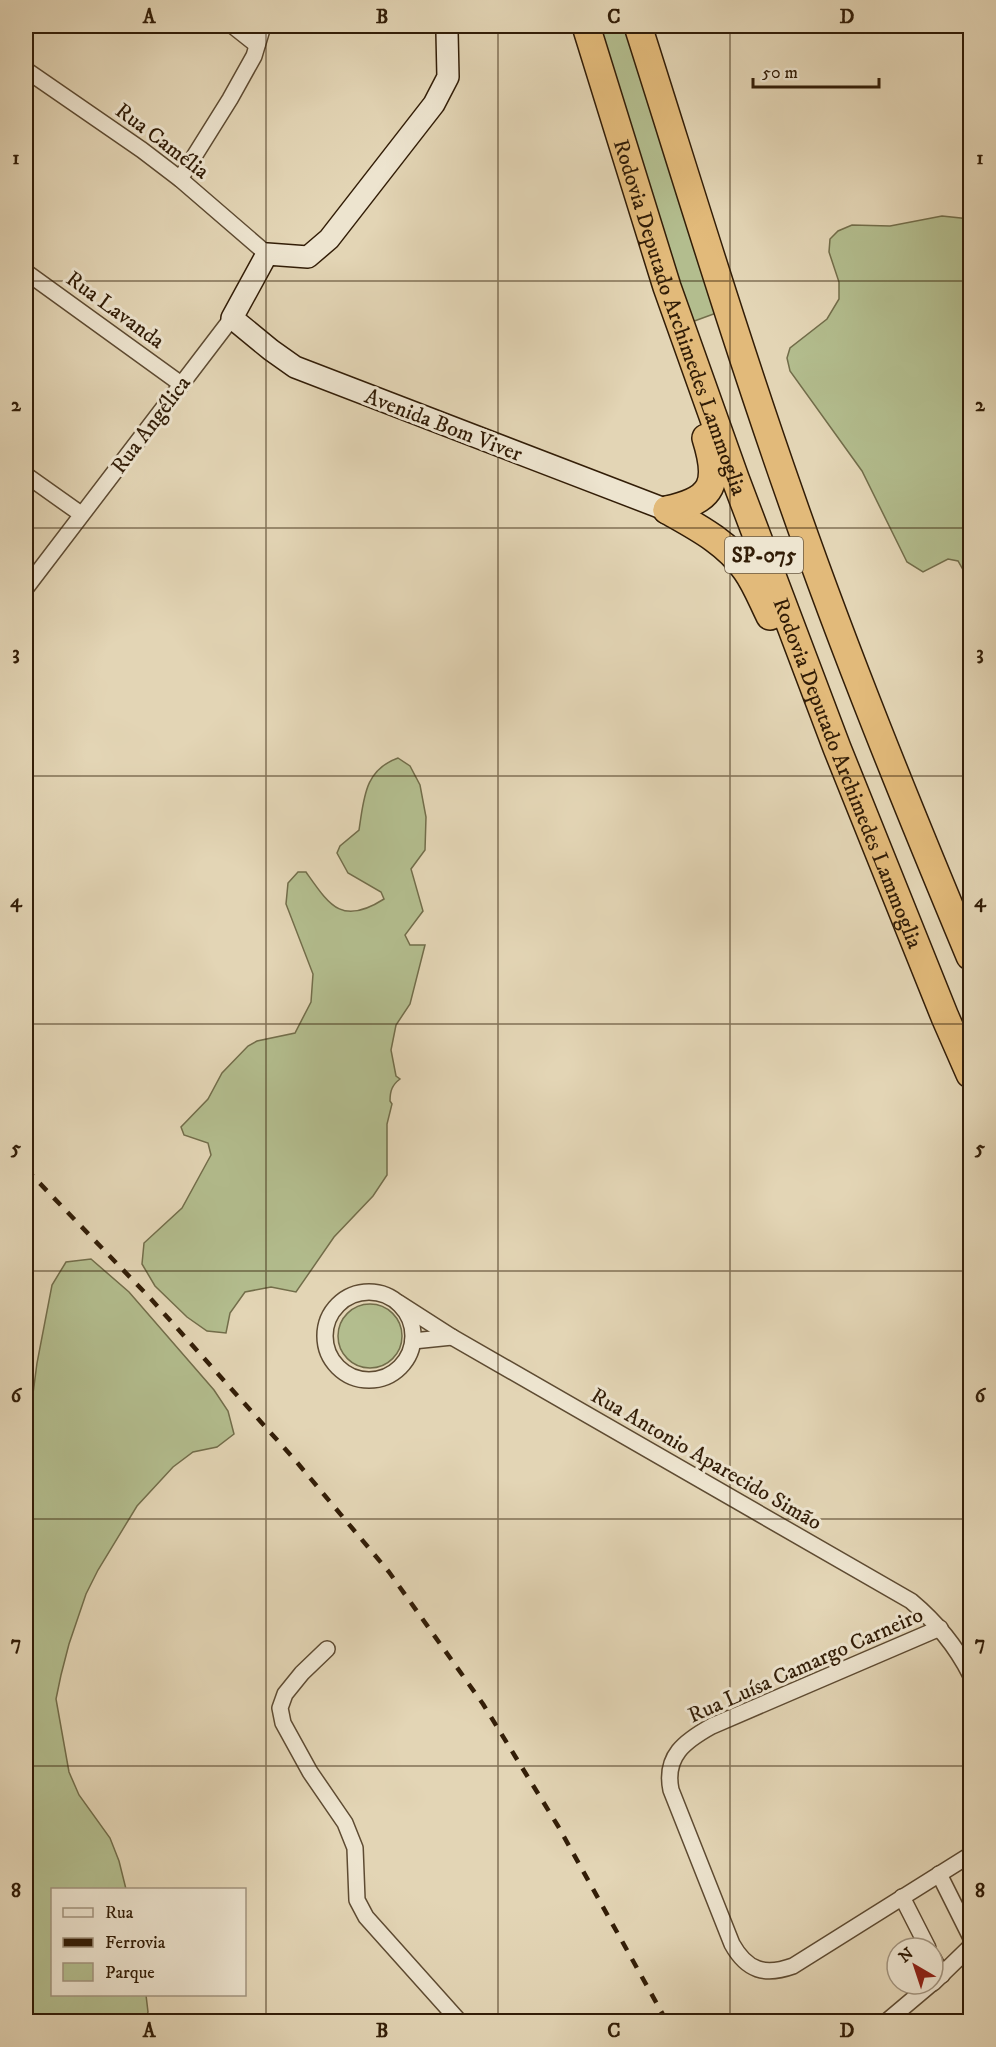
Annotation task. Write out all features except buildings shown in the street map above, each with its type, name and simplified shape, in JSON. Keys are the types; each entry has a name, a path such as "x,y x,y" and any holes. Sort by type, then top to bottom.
{"highway":[{"name":"Rodovia Deputado Archimedes Lammoglia","path":"586,26 667,287 735,478 837,748 970,1074"},
{"name":"Rodovia Deputado Archimedes Lammoglia","path":"638,26 790,497 860,686 970,956"},
{"path":"667,287 673,331 713,467 713,480 705,494 692,504 667,510"},
{"path":"667,510 703,530 745,567 806,693 837,748"}],"street":[{"path":"233,26 257,45"},
{"path":"180,179 254,56 262,26"},
{"path":"267,254 308,256 329,239 434,104 448,77 445,26"},
{"name":"Rua Camélia","path":"26,70 180,179 267,254"},
{"name":"Rua Angélica","path":"26,588 232,318 267,254"},
{"name":"Rua Lavanda","path":"26,272 181,384"},
{"name":"Avenida Bom Viver","path":"232,318 296,367 667,510"},
{"path":"26,475 81,514"},
{"name":"Rua Antonio Aparecido Simão","path":"413,1341 408,1356 399,1368 387,1376 372,1379 357,1378 344,1372 333,1361 327,1348 325,1333 329,1318 336,1307 347,1298 360,1293 374,1292 388,1296 453,1337 911,1601 940,1628 970,1674"},
{"path":"399,1304 408,1314 413,1328 413,1341 453,1337"},
{"name":"Rua Luísa Camargo Carneiro","path":"940,1628 712,1726 692,1737 670,1765 668,1776 671,1790 738,1955 750,1965 776,1972 793,1966 970,1855"},
{"path":"327,1649 285,1694 279,1708 283,1723 310,1772 345,1823 356,1848 357,1900 366,1917 460,2022"},
{"path":"939,1874 970,1936"},
{"path":"902,1897 922,1936"},
{"path":"945,1971 970,1947"},
{"path":"886,2022 917,1996"}],"green space":[{"path":"596,26 630,26 719,312 689,323"},
{"path":"942,216 970,219 970,582 958,561 948,559 923,572 907,562 862,471 790,371 787,358 790,348 827,319 839,299 839,282 829,252 830,239 838,231 852,225 890,226"},
{"path":"398,758 410,766 420,785 426,817 425,850 411,869 423,911 405,935 410,945 425,945 410,1004 396,1025 391,1050 396,1076 400,1079 393,1086 390,1094 392,1104 387,1124 387,1175 373,1196 334,1237 296,1292 271,1287 245,1292 230,1313 226,1333 207,1331 187,1317 155,1286 142,1264 144,1243 182,1208 211,1155 208,1143 184,1135 181,1127 208,1099 222,1073 248,1046 257,1041 295,1033 311,1002 313,974 286,904 288,883 298,872 306,872 330,903 347,911 370,907 384,899 381,892 348,873 337,853 340,846 359,830 365,797 372,778 387,763"},
{"path":"91,1259 129,1292 214,1390 228,1411 234,1434 217,1447 193,1452 173,1467 137,1506 86,1594 69,1644 56,1699 69,1772 79,1795 110,1838 126,1888 51,1888 51,1996 146,1996 148,2012 145,2021 26,2021 26,1447 37,1363 52,1285 66,1262"},
{"path":"370,1304 388,1310 396,1318 402,1336 396,1354 388,1362 370,1368 352,1362 344,1354 338,1336 344,1318 352,1310"}],"railway":[{"path":"26,1169 151,1299 295,1460 389,1572 483,1704 558,1826 667,2022"}]}
